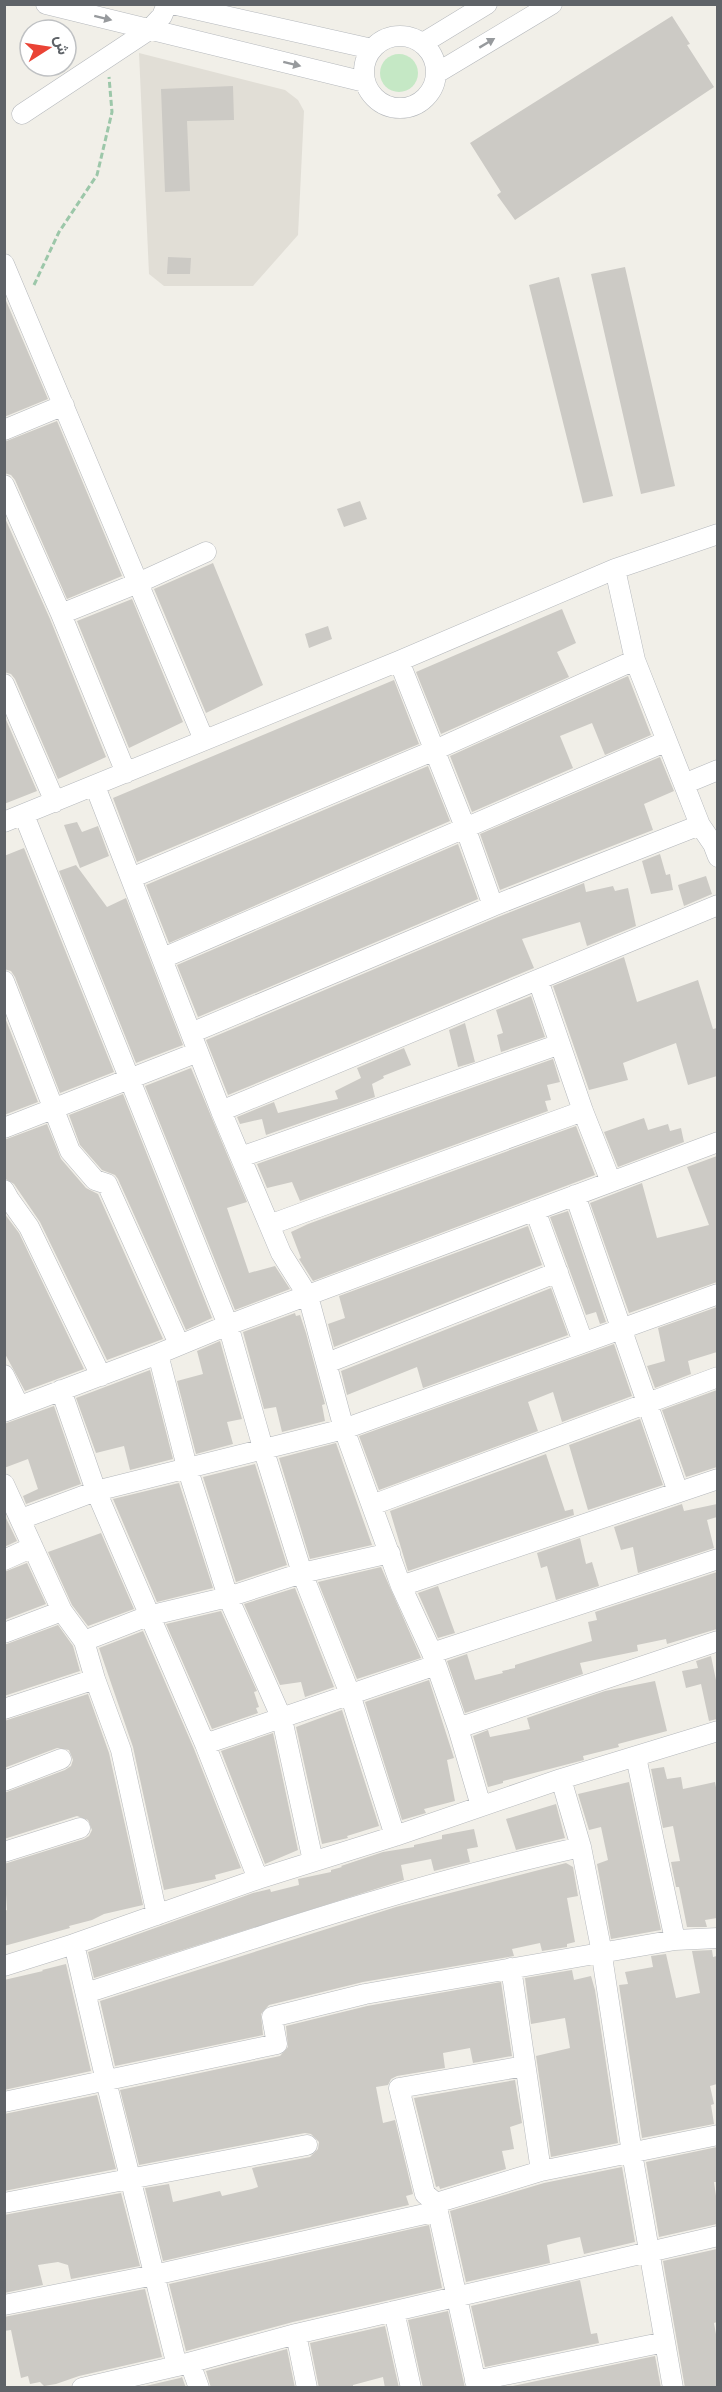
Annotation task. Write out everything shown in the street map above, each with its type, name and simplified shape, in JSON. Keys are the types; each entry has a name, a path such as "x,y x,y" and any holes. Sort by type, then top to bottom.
{"street":[{"path":"46,4 365,82"},
{"path":"22,114 149,30 162,16 166,4"},
{"path":"172,4 212,9 372,49"},
{"path":"423,43 487,4"},
{"path":"437,73 552,4"},
{"path":"396,35 405,35 423,43 431,51 437,73 435,84 429,94 421,102 399,109 377,101 365,82 364,70 372,49 386,38 396,35"},
{"path":"4,264 204,740"},
{"path":"4,430 64,405"},
{"path":"4,485 61,614 126,773"},
{"path":"4,822 399,661 615,569 717,534"},
{"path":"61,614 206,552"},
{"path":"615,569 634,660 700,825 716,848"},
{"path":"131,878 435,750 634,660"},
{"path":"399,661 465,827 493,906"},
{"path":"4,684 55,802"},
{"path":"162,958 667,741"},
{"path":"684,784 717,770"},
{"path":"95,786 221,1111 281,1253 308,1296 344,1429 401,1586 434,1659 458,1728 481,1806"},
{"path":"24,815 228,1325 302,1573 350,1694 395,1836"},
{"path":"191,1033 493,906 700,825"},
{"path":"221,1111 717,905"},
{"path":"538,980 583,1111 611,1182"},
{"path":"4,981 70,1151 95,1180 107,1184 179,1344"},
{"path":"241,1158 560,1044"},
{"path":"4,1128 198,1052"},
{"path":"269,1225 583,1111"},
{"path":"4,1375 12,1409 228,1325 717,1142"},
{"path":"4,1190 29,1227 101,1376"},
{"path":"575,1195 678,1492"},
{"path":"535,1210 583,1342"},
{"path":"327,1363 558,1272"},
{"path":"21,1520 96,1491 344,1429 717,1294"},
{"path":"158,1354 187,1467 228,1597 282,1719 313,1861"},
{"path":"372,1505 717,1377"},
{"path":"61,1390 96,1491 205,1744 258,1878"},
{"path":"401,1586 717,1479"},
{"path":"5,1487 62,1611 84,1641 121,1750 157,1915"},
{"path":"4,1560 33,1547"},
{"path":"84,1641 148,1616 228,1597 302,1573 390,1553"},
{"path":"205,1744 282,1719 434,1659 717,1559"},
{"path":"4,1633 62,1611"},
{"path":"458,1728 717,1641"},
{"path":"4,1708 95,1678"},
{"path":"4,1966 74,1944 258,1878 395,1836 561,1779 717,1735"},
{"path":"636,1757 675,1941"},
{"path":"4,1781 61,1759"},
{"path":"561,1779 581,1847 602,1955 632,2153 673,2388"},
{"path":"4,1852 80,1827"},
{"path":"86,1993 381,1898 581,1847"},
{"path":"4,2102 276,2044 272,2017 365,1994 675,1941 717,1938"},
{"path":"74,1944 154,2275 183,2364 199,2388"},
{"path":"511,1968 541,2171"},
{"path":"525,2066 399,2088 425,2194 437,2207 476,2384 665,2343"},
{"path":"4,2305 154,2275 437,2207 541,2171 717,2135"},
{"path":"4,2203 307,2145"},
{"path":"82,2388 124,2384 183,2364 296,2334 717,2235"},
{"path":"394,2311 411,2388"},
{"path":"296,2334 307,2388"}],"path":[{"path":"23,308 59,232 97,176 112,112 107,57"}],"shaded area":[{"path":"139,53 285,90 298,100 304,111 298,235 253,286 164,286 149,274"}],"green space":[{"path":"399,54 413,59 418,73 413,87 399,92 385,87 380,73 385,59"}],"building":[{"path":"672,16 690,44 687,45 714,87 515,220 497,195 501,192 470,143"},
{"path":"233,86 234,120 187,121 190,191 165,192 161,89"},
{"path":"168,257 191,258 190,274 167,274"},
{"path":"625,267 675,486 641,494 591,274"},
{"path":"559,277 613,496 583,503 529,285"},
{"path":"4,296 48,399 4,417"},
{"path":"57,421 122,576 67,599 15,480 11,475 4,473 4,442"},
{"path":"360,501 367,519 344,527 337,509"},
{"path":"4,516 50,619 106,757 58,779 15,679 11,674 4,672"},
{"path":"213,563 263,685 206,713 154,589"},
{"path":"132,599 183,722 129,748 77,621"},
{"path":"562,609 576,643 557,652 569,677 441,734 416,672"},
{"path":"328,626 332,639 309,648 305,634"},
{"path":"628,676 651,735 605,755 592,723 560,736 573,768 472,812 450,756"},
{"path":"394,680 419,744 137,862 113,798"},
{"path":"4,715 37,791 4,804"},
{"path":"660,757 674,791 644,804 653,830 500,890 480,834"},
{"path":"428,766 450,821 169,943 146,885"},
{"path":"77,822 82,832 98,826 109,856 80,868 64,825"},
{"path":"458,844 478,899 198,1017 177,965"},
{"path":"24,848 114,1072 60,1093 15,977 11,971 4,969 4,856"},
{"path":"660,854 666,875 670,874 673,890 651,894 642,861"},
{"path":"76,865 107,907 126,898 183,1045 136,1063 59,871"},
{"path":"706,876 712,894 684,906 678,885"},
{"path":"584,883 586,892 613,886 615,891 628,888 636,926 587,946 580,922 522,939 534,968 228,1095 206,1040"},
{"path":"624,957 637,1002 698,980 713,1029 717,1028 717,1076 688,1085 676,1043 623,1063 628,1080 589,1090 553,986"},
{"path":"531,996 545,1037 501,1052 497,1035 503,1033 496,1010"},
{"path":"4,1015 38,1102 4,1115"},
{"path":"465,1023 475,1062 458,1067 449,1030"},
{"path":"404,1048 411,1065 383,1076 384,1078 372,1084 375,1097 266,1135 262,1119 240,1124 237,1117 274,1102 278,1113 338,1099 335,1091 361,1078 357,1068"},
{"path":"553,1059 560,1082 547,1085 551,1100 545,1101 548,1111 300,1201 292,1182 267,1188 257,1164"},
{"path":"191,1068 247,1202 227,1208 249,1273 275,1266 290,1289 235,1310 145,1086"},
{"path":"123,1094 212,1318 186,1330 118,1179 115,1175 102,1170 80,1145 69,1115"},
{"path":"644,1118 648,1130 668,1124 670,1131 681,1128 684,1142 618,1167 604,1132"},
{"path":"47,1124 61,1159 86,1188 98,1194 163,1339 107,1360 40,1222 14,1184 4,1178 4,1140"},
{"path":"576,1126 595,1175 313,1281 299,1259 301,1258 291,1232"},
{"path":"717,1156 717,1282 629,1313 590,1203 642,1183 657,1238 709,1225 687,1167"},
{"path":"568,1211 606,1322 600,1324 596,1312 586,1315 550,1217"},
{"path":"4,1213 19,1233 84,1369 25,1391 4,1352"},
{"path":"528,1226 542,1265 334,1347 328,1324 345,1318 339,1296"},
{"path":"551,1288 568,1335 423,1388 417,1367 347,1395 341,1371"},
{"path":"717,1307 717,1352 688,1361 691,1374 655,1388 647,1366 665,1361 658,1328"},
{"path":"295,1313 296,1316 300,1315 306,1333 325,1404 322,1405 325,1421 282,1432 276,1407 264,1409 243,1332"},
{"path":"220,1341 242,1419 227,1422 233,1444 196,1454 177,1381 203,1374 197,1351"},
{"path":"614,1344 632,1396 562,1422 553,1392 528,1402 538,1431 379,1490 359,1436"},
{"path":"150,1370 173,1459 130,1470 124,1446 96,1453 76,1398"},
{"path":"717,1390 717,1467 686,1477 662,1410"},
{"path":"54,1406 81,1484 26,1504 23,1496 38,1489 28,1459 4,1468 4,1424"},
{"path":"640,1419 663,1485 588,1510 569,1445"},
{"path":"336,1443 372,1545 310,1559 279,1458"},
{"path":"546,1454 565,1511 573,1509 574,1515 408,1571 390,1511"},
{"path":"255,1464 287,1565 236,1582 203,1477"},
{"path":"179,1483 213,1588 157,1602 113,1499"},
{"path":"682,1504 684,1511 717,1504 717,1517 707,1520 714,1548 638,1573 633,1547 621,1550 614,1527"},
{"path":"4,1514 17,1541 4,1547"},
{"path":"101,1533 134,1609 88,1626 72,1605 48,1552"},
{"path":"580,1538 586,1564 592,1562 599,1586 556,1600 547,1566 541,1568 537,1553"},
{"path":"27,1563 46,1604 4,1620 4,1572"},
{"path":"381,1567 421,1658 357,1679 318,1582"},
{"path":"717,1572 717,1629 667,1644 666,1639 637,1645 638,1651 580,1663 583,1674 465,1713 447,1661 467,1654 475,1680 503,1673 502,1671 515,1668 515,1665 592,1641 588,1622 597,1620 595,1612"},
{"path":"438,1586 455,1633 438,1638 418,1593"},
{"path":"295,1588 334,1687 305,1697 301,1682 280,1685 244,1604"},
{"path":"221,1611 257,1691 254,1692 259,1707 256,1708 258,1713 212,1729 166,1624"},
{"path":"58,1625 73,1646 80,1671 4,1696 4,1645"},
{"path":"143,1631 194,1749 241,1868 215,1875 216,1879 164,1890 133,1747 99,1648"},
{"path":"711,1656 717,1685 717,1719 709,1721 701,1684 686,1688 682,1671 698,1668 696,1661"},
{"path":"429,1680 454,1758 447,1760 455,1801 424,1809 426,1813 402,1820 365,1702"},
{"path":"655,1681 667,1731 583,1756 584,1760 488,1787 473,1736 488,1730 490,1737 530,1729 527,1718 605,1691"},
{"path":"88,1694 109,1753 143,1905 104,1914 69,1926 70,1928 4,1946 4,1911 7,1910 4,1864 84,1839 92,1830 88,1820 77,1816 4,1839 4,1793 65,1770 71,1766 73,1760 69,1750 57,1748 4,1768 4,1721"},
{"path":"342,1710 379,1826 347,1836 348,1838 322,1844 296,1727"},
{"path":"273,1733 298,1850 265,1864 221,1751"},
{"path":"664,1767 667,1779 681,1777 683,1789 715,1782 717,1793 717,1918 705,1920 707,1927 687,1927 679,1887 676,1887 671,1862 680,1861 673,1826 663,1828 651,1769"},
{"path":"629,1782 661,1930 611,1939 597,1864 608,1860 601,1827 589,1830 578,1794"},
{"path":"556,1804 565,1838 516,1850 506,1819"},
{"path":"474,1829 478,1847 467,1849 470,1862 434,1871 431,1859 401,1865 404,1880 94,1978 88,1952 253,1893 270,1889 271,1892 299,1885 298,1879 331,1872 341,1866 383,1852 442,1839 442,1835"},
{"path":"566,1863 573,1867 578,1896 567,1898 575,1942 567,1944 567,1947 542,1951 540,1943 512,1949 514,1956 363,1982 269,2005 261,2014 263,2035 115,2066 100,2001 396,1907"},
{"path":"712,1950 713,1957 717,1956 717,2084 710,2086 714,2104 711,2105 714,2124 642,2138 619,1985 628,1984 625,1972 653,1967 651,1956 666,1954 676,1998 700,1993 692,1951"},
{"path":"66,1964 91,2071 4,2090 4,1980"},
{"path":"572,1970 574,1980 591,1976 595,1990 618,2143 551,2157 536,2056 570,2048 565,2018 531,2024 525,1978"},
{"path":"501,1982 512,2056 473,2063 470,2048 443,2053 445,2068 397,2076 391,2079 388,2085 376,2087 383,2123 395,2120 413,2194 406,2196 409,2205 163,2261 145,2188 169,2184 173,2202 220,2191 222,2196 252,2189 258,2187 252,2168 310,2157 318,2149 319,2142 311,2134 305,2133 139,2165 120,2090 280,2056 288,2047 286,2026 367,2006"},
{"path":"515,2080 522,2123 510,2127 514,2149 502,2151 506,2169 440,2189 439,2186 436,2187 414,2098"},
{"path":"97,2095 116,2169 4,2191 4,2114"},
{"path":"717,2147 717,2182 714,2182 717,2224 659,2237 646,2162"},
{"path":"622,2167 635,2242 584,2254 580,2237 562,2241 547,2245 550,2263 466,2282 450,2211 544,2183"},
{"path":"121,2193 140,2266 71,2279 68,2265 58,2262 38,2265 43,2285 4,2293 4,2215"},
{"path":"429,2225 442,2288 293,2322 186,2351 169,2284"},
{"path":"717,2249 717,2322 714,2323 717,2340 717,2388 685,2388 663,2261"},
{"path":"580,2280 591,2334 597,2333 599,2343 485,2367 471,2306"},
{"path":"145,2289 162,2357 44,2386 40,2382 30,2384 28,2376 21,2378 11,2330 4,2331 4,2317"},
{"path":"448,2311 465,2388 423,2388 408,2320"},
{"path":"385,2326 399,2388 385,2388 383,2377 353,2385 353,2388 319,2388 310,2343"},
{"path":"287,2349 295,2388 211,2388 206,2371"},
{"path":"655,2356 661,2388 503,2388"},
{"path":"182,2377 186,2388 137,2388 180,2378"}]}
